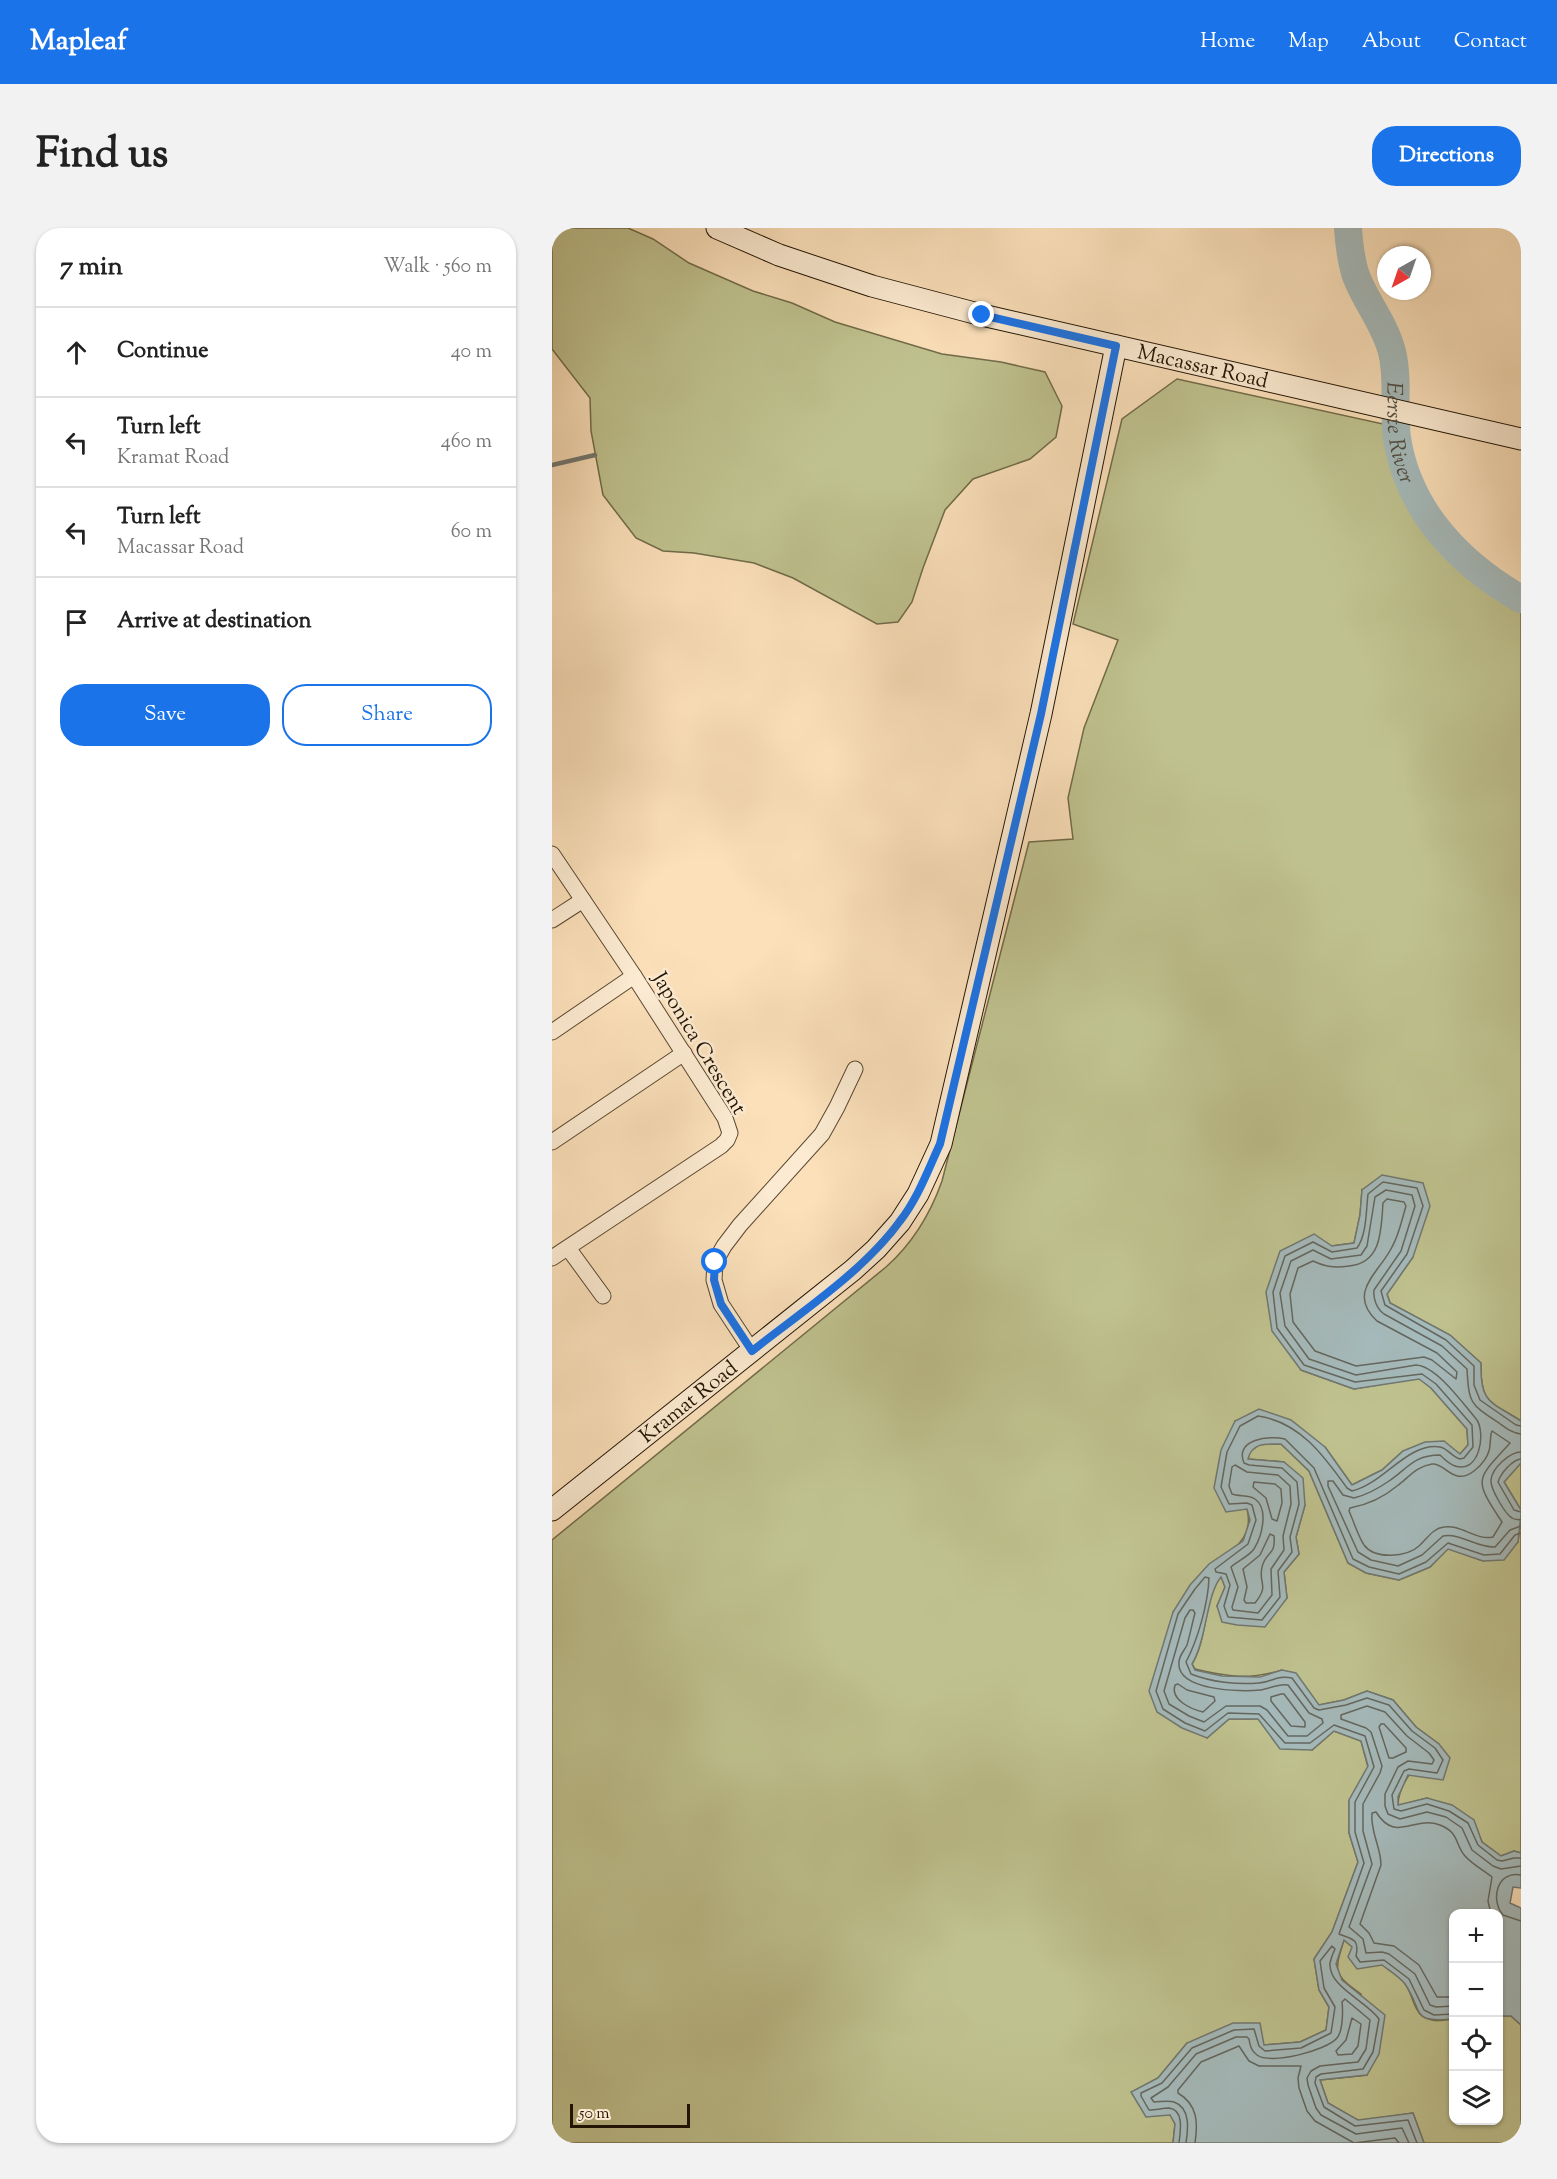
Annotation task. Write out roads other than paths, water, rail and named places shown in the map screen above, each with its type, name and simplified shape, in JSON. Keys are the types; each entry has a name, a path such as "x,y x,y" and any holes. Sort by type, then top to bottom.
{"street":[{"name":"Macassar Road","path":"717,228 780,255 872,286 982,315 1521,439"},
{"name":"Kramat Road","path":"552,1510 853,1270 900,1222 918,1194 940,1144 1041,714 1116,346"},
{"name":"Japonica Crescent","path":"552,854 684,1053 728,1123 730,1133 721,1146 552,1258"},
{"path":"552,920 583,900"},
{"path":"552,1032 634,976"},
{"path":"552,1142 684,1053"},
{"path":"752,1351 721,1304 714,1280 715,1262 740,1225 822,1134 855,1069"},
{"path":"568,1248 603,1296"}],"water":[{"path":"1382,1175 1423,1183 1430,1206 1413,1257 1387,1294 1390,1303 1450,1335 1481,1363 1482,1387 1489,1400 1521,1421 1521,1463 1504,1482 1521,1510 1518,1542 1504,1560 1483,1561 1448,1549 1430,1567 1399,1580 1366,1573 1348,1563 1309,1471 1281,1444 1261,1445 1253,1449 1248,1459 1284,1462 1303,1478 1305,1505 1296,1537 1299,1554 1284,1572 1287,1598 1265,1627 1222,1622 1217,1606 1225,1587 1221,1577 1212,1595 1201,1642 1192,1664 1195,1670 1222,1676 1260,1677 1282,1670 1296,1673 1319,1705 1344,1700 1367,1691 1393,1700 1416,1727 1439,1744 1450,1758 1443,1780 1408,1775 1398,1797 1398,1805 1427,1798 1452,1805 1474,1820 1482,1842 1501,1856 1514,1851 1521,1853 1521,1888 1513,1887 1510,1903 1521,1908 1521,2025 1511,2016 1503,2016 1503,1909 1449,1909 1449,2019 1430,2019 1420,2014 1405,1984 1382,1965 1357,1969 1348,1957 1352,1947 1344,1940 1336,1964 1342,1980 1385,2015 1379,2054 1367,2075 1320,2080 1328,2103 1358,2120 1413,2113 1424,2143 1173,2143 1175,2124 1170,2115 1146,2117 1131,2092 1158,2078 1187,2043 1233,2023 1260,2023 1264,2045 1300,2042 1326,2030 1329,2007 1319,1990 1314,1959 1332,1932 1358,1862 1349,1833 1349,1800 1368,1766 1361,1741 1334,1731 1312,1750 1280,1749 1258,1719 1229,1719 1207,1738 1182,1728 1157,1712 1149,1691 1173,1612 1190,1585 1209,1564 1243,1541 1250,1520 1247,1509 1226,1512 1214,1488 1221,1450 1235,1421 1259,1409 1291,1420 1325,1447 1352,1485 1382,1470 1403,1451 1425,1442 1444,1441 1460,1454 1468,1445 1467,1429 1431,1388 1419,1379 1354,1389 1301,1370 1272,1331 1266,1292 1280,1251 1314,1234 1332,1246 1354,1243 1362,1190"}],"waterway":[{"name":"Eerste River","path":"1348,228 1355,273 1385,331 1392,352 1397,438 1412,489 1440,533 1458,552 1477,569 1521,599"},
{"path":"552,465 595,455"}]}
